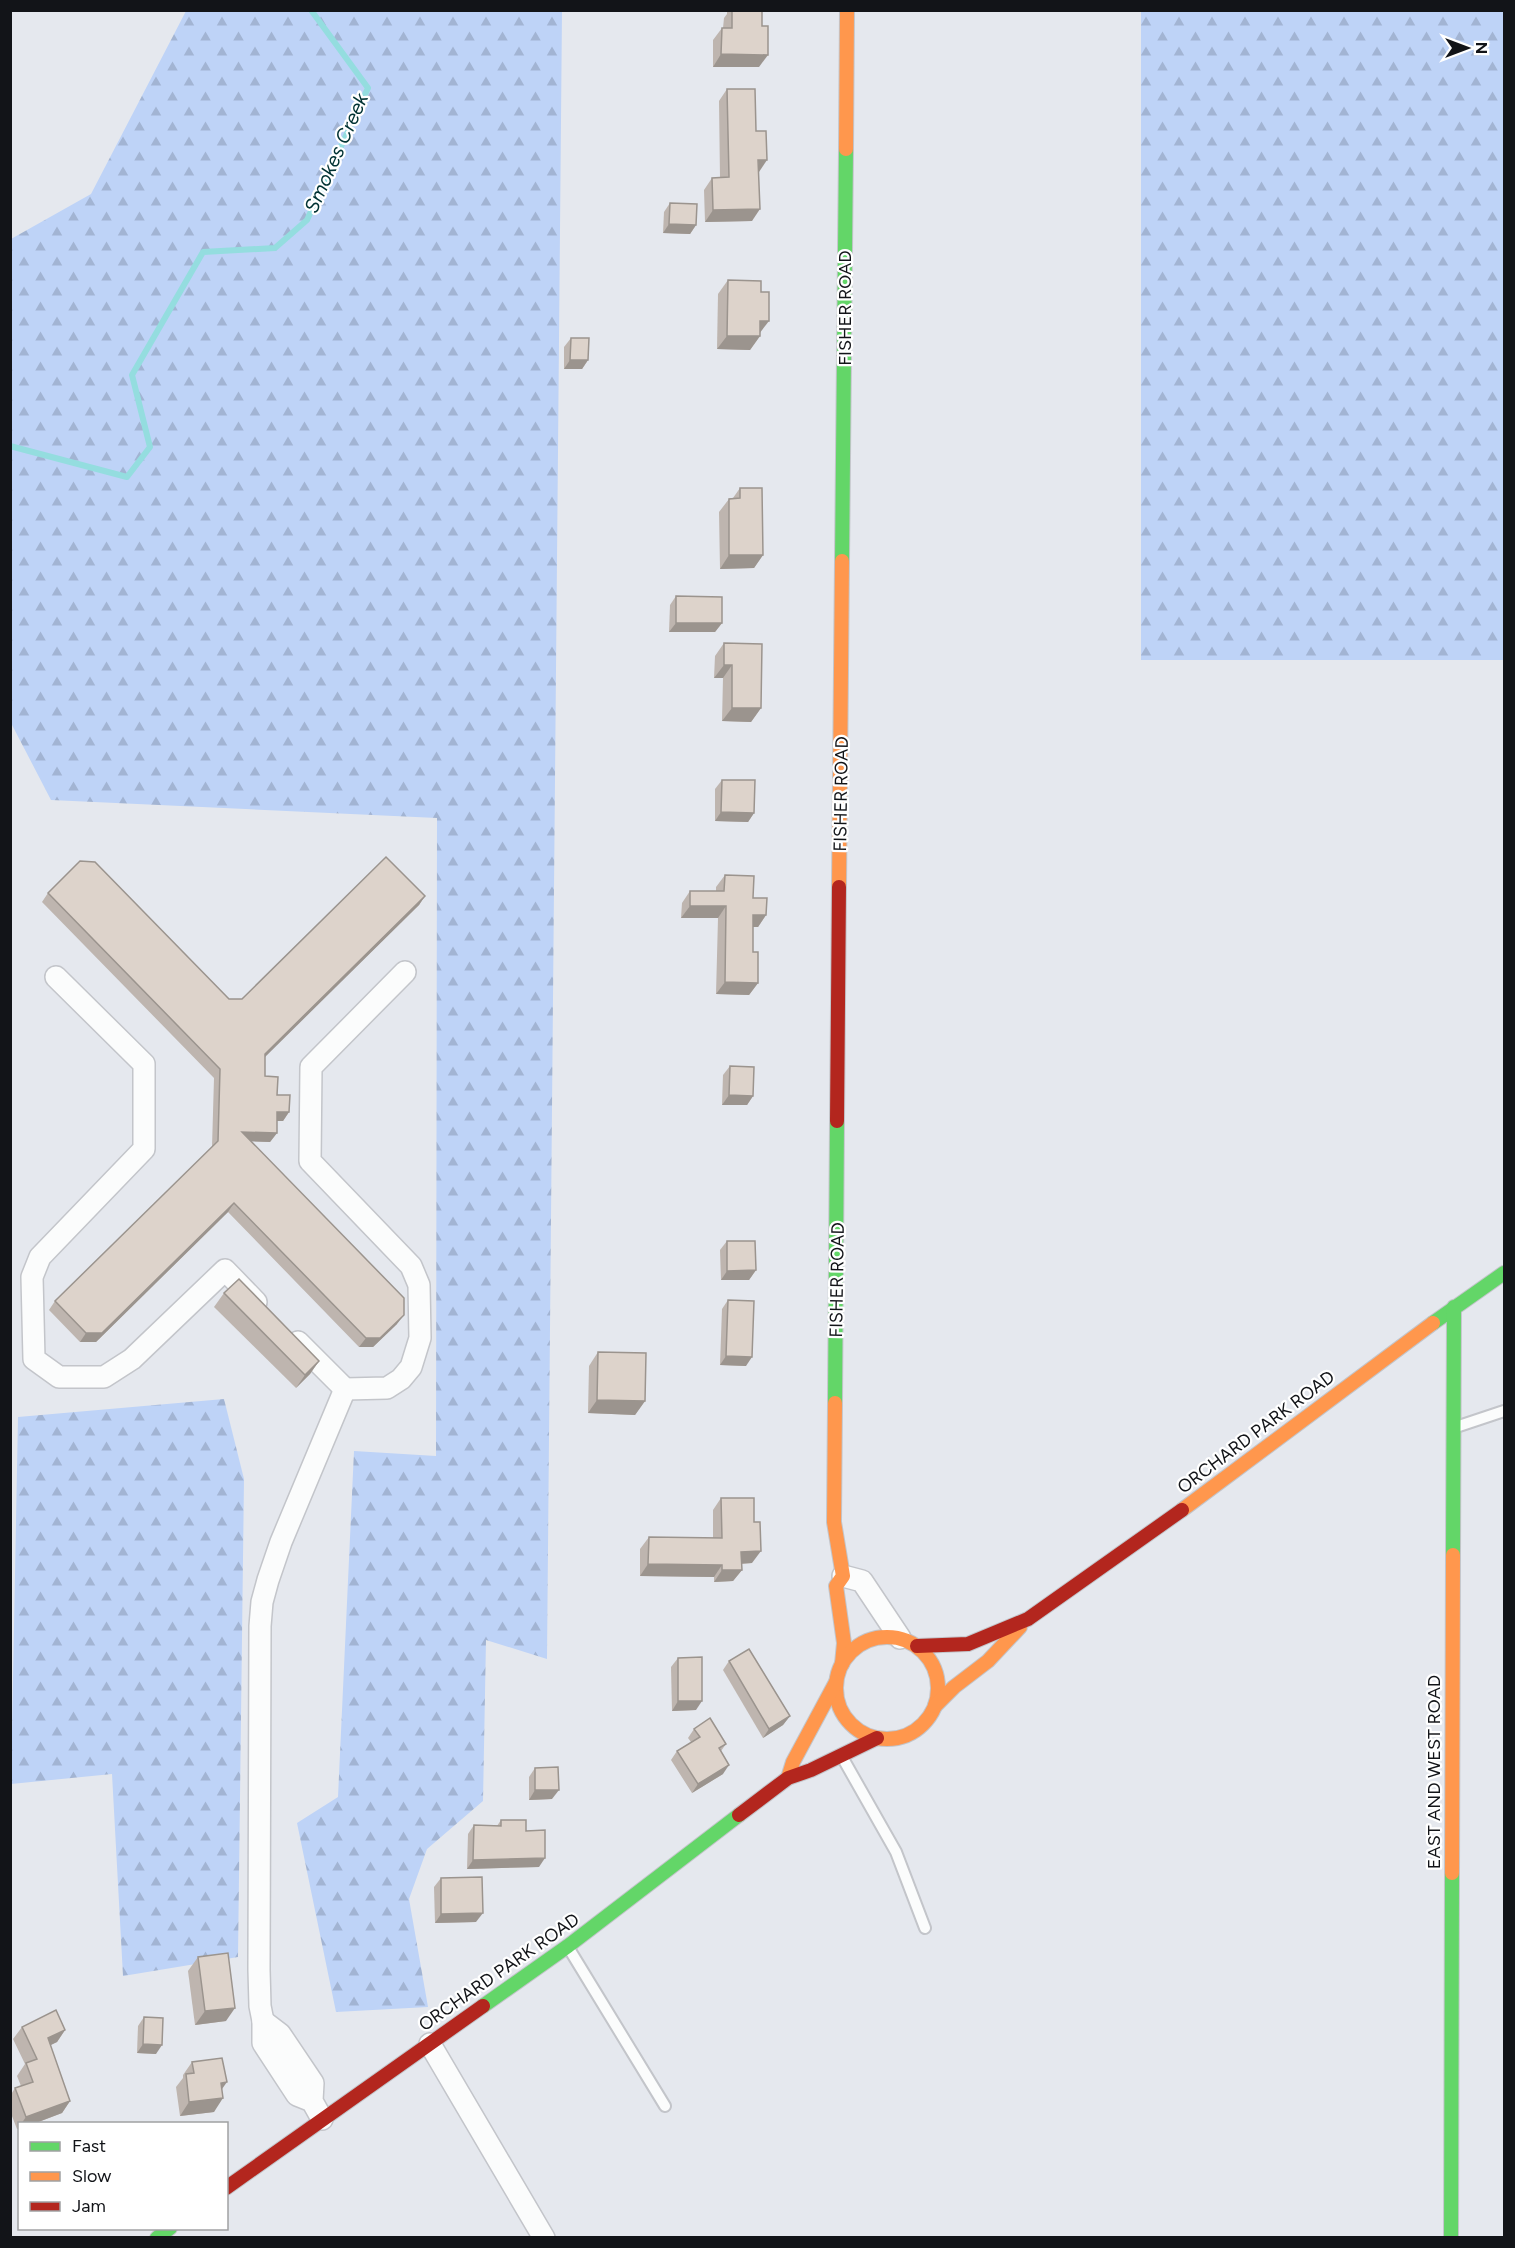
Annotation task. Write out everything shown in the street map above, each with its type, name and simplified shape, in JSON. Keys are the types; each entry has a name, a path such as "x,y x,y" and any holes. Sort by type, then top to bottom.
{"street":[{"name":"FISHER ROAD","path":"842,1664 844,1643 836,1586 843,1576 834,1522 847,10"},
{"path":"56,977 144,1064 144,1149 40,1257 32,1277 34,1359 59,1377 104,1377 132,1359 225,1270 345,1389 387,1388 401,1379 411,1367 420,1338 419,1285 411,1266 310,1161 311,1067 405,972"},
{"name":"ORCHARD PARK ROAD","path":"935,1706 988,1661 1028,1619 1198,1498 1454,1307 1504,1273"},
{"name":"EAST AND WEST ROAD","path":"1451,2238 1454,1307"},
{"path":"317,2110 314,2083 280,2034 264,2021 260,2006 260,1638 262,1602 281,1542 345,1389"},
{"path":"843,1576 862,1581 908,1642 931,1661 938,1676 935,1706 924,1724 911,1734 894,1739 877,1738 861,1733 848,1722 839,1707 835,1690 837,1673 844,1658 856,1646 872,1638 889,1636 908,1642"},
{"name":"ORCHARD PARK ROAD","path":"908,1642 968,1644 1028,1619"},
{"path":"788,1779 793,1762 836,1682"},
{"name":"ORCHARD PARK ROAD","path":"228,2186 317,2110 430,2044 568,1946 788,1779 806,1773 877,1738"},
{"path":"430,2044 544,2238"}],"lane":[{"path":"1453,1428 1504,1412"},
{"path":"840,1755 897,1852 926,1928"},
{"path":"568,1946 665,2106"}],"green space":[{"path":"186,11 562,11 547,1659 486,1640 483,1801 427,1849 409,1899 428,2007 336,2012 297,1823 338,1797 354,1451 436,1456 437,818 51,800 11,723 11,239 91,194"},
{"path":"1141,11 1503,11 1504,660 1141,660"},
{"path":"224,1399 244,1479 238,1957 123,1976 112,1774 11,1784 18,1417"}],"building":[{"path":"732,10 762,10 762,26 768,26 768,55 721,54 722,28 732,28"},
{"path":"727,89 755,89 756,131 766,131 767,160 758,160 760,209 713,210 712,178 729,177"},
{"path":"670,203 697,204 696,225 669,224"},
{"path":"728,280 761,281 761,292 769,292 769,321 760,321 760,336 727,336"},
{"path":"571,338 589,338 588,360 570,360"},
{"path":"740,488 762,488 763,555 729,555 729,499 740,498"},
{"path":"676,596 722,597 722,623 676,623"},
{"path":"724,643 762,644 761,708 732,708 732,665 724,665"},
{"path":"722,780 755,780 754,813 721,812"},
{"path":"386,857 425,896 265,1054 265,1076 278,1077 277,1095 290,1095 289,1112 277,1112 277,1133 242,1132 404,1298 404,1315 380,1338 366,1338 234,1203 102,1333 86,1333 55,1301 218,1141 220,1069 48,893 80,861 95,862 229,999 242,999"},
{"path":"725,875 754,876 753,898 767,898 766,915 753,915 753,952 758,952 758,983 725,982 726,906 690,906 690,891 724,891"},
{"path":"730,1066 754,1067 753,1096 729,1095"},
{"path":"727,1241 755,1241 756,1270 727,1271"},
{"path":"239,1279 319,1361 305,1375 224,1293"},
{"path":"728,1300 754,1301 752,1357 726,1356"},
{"path":"598,1352 646,1353 645,1401 597,1400"},
{"path":"721,1498 754,1498 754,1522 760,1522 761,1551 741,1552 742,1570 722,1570 722,1565 648,1564 649,1537 722,1538"},
{"path":"749,1649 790,1716 769,1729 729,1661"},
{"path":"702,1657 702,1701 678,1701 678,1658"},
{"path":"710,1718 726,1744 719,1748 729,1765 698,1784 677,1751 700,1737 694,1729"},
{"path":"558,1767 559,1790 535,1790 535,1768"},
{"path":"501,1820 526,1820 526,1831 545,1830 545,1858 473,1860 474,1825 501,1826"},
{"path":"482,1877 483,1913 441,1914 441,1878"},
{"path":"228,1953 235,2008 205,2011 198,1957"},
{"path":"56,2010 65,2030 48,2038 70,2101 26,2117 15,2088 33,2082 26,2063 37,2059 22,2027"},
{"path":"144,2017 163,2018 162,2045 143,2044"},
{"path":"222,2058 227,2082 221,2083 223,2098 189,2102 186,2074 194,2073 192,2062"}],"waterway":[{"name":"Smokes Creek","path":"10,446 127,477 150,447 132,375 203,252 275,248 307,220 368,88 311,10"}],"traffic: fast":[{"path":"842,561 846,149"},
{"path":"835,1403 837,1121"},
{"path":"1433,1323 1504,1273"},
{"path":"1453,1555 1454,1307"},
{"path":"483,2006 568,1946 739,1815"},
{"path":"1451,2238 1452,1873"},
{"path":"157,2238 167,2230"}],"traffic: slow":[{"path":"846,149 847,10"},
{"path":"839,887 842,561"},
{"path":"1182,1510 1433,1323"},
{"path":"835,1403 834,1522 843,1576 836,1586 844,1643 842,1664"},
{"path":"1452,1873 1453,1555"},
{"path":"935,1706 954,1687 988,1661 1020,1627"},
{"path":"887,1637 907,1641 923,1652 934,1668 938,1688 934,1708 923,1724 907,1735 887,1739 867,1735 851,1724 840,1708 836,1688 840,1668 851,1652 867,1641 887,1637"},
{"path":"788,1778 793,1762 836,1682"}],"traffic: jam":[{"path":"837,1121 839,887"},
{"path":"917,1646 968,1644 1028,1619 1182,1510"},
{"path":"739,1815 788,1778 811,1770 877,1738"},
{"path":"228,2187 483,2006"}]}
